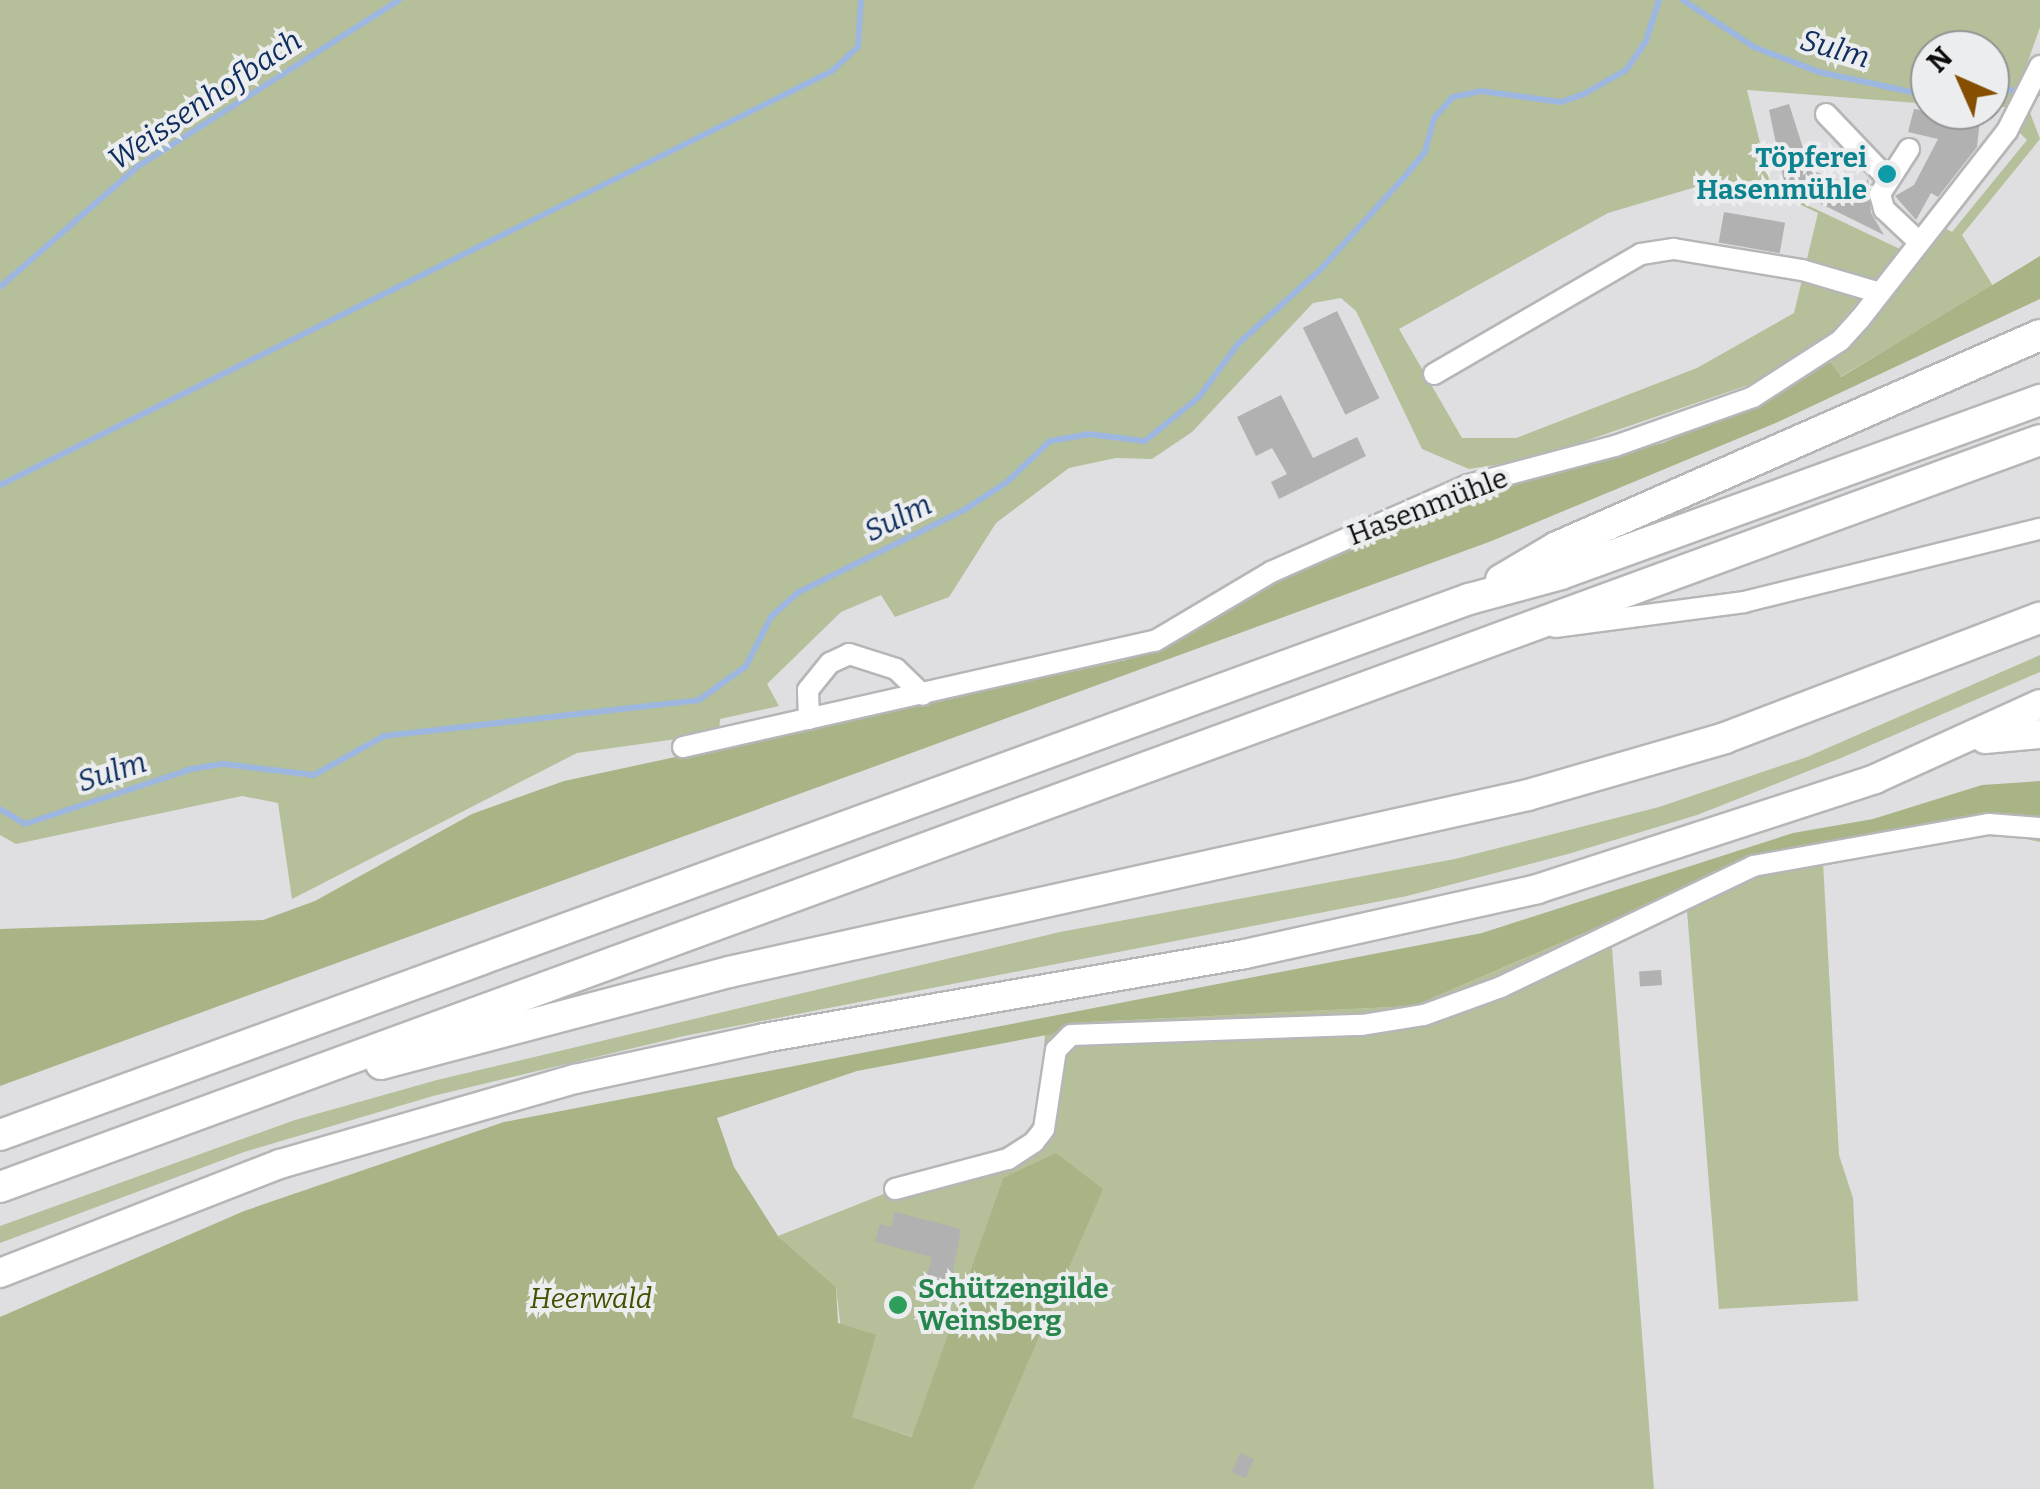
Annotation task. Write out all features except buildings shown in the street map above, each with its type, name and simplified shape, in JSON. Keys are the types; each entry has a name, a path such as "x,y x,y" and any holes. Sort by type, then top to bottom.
{"highway":[{"path":"1469,600 1557,547 2040,335"},
{"path":"0,1136 1469,600 1561,574 2040,400"},
{"path":"0,1188 2040,440"},
{"path":"270,1088 872,939 1528,796 1725,738 2040,618"}],"main road":[{"path":"0,1273 166,1204 379,1132 764,1038 1245,954 1537,889 1801,806 2040,704"},
{"path":"1958,742 2040,734"}],"street":[{"name":"Hasenmühle","path":"683,746 1155,641 1271,572 1468,485 1615,446 1753,397 1840,341 2023,106 2038,70"},
{"path":"1826,114 1889,180"},
{"path":"1909,149 1880,194 1884,209 1918,242"},
{"path":"1434,374 1641,254 1674,249 1802,270 1880,293"},
{"path":"1509,634 1744,602 2040,528"},
{"path":"808,719 808,690 830,663 850,654 896,670 923,695"},
{"path":"896,1189 1008,1159 1034,1142 1044,1129 1056,1050 1071,1035 1362,1025 1424,1015 1501,987 1753,866 1989,824 2040,828"}],"green space":[{"path":"0,0 2040,0 2040,27 2012,107 2010,30 1910,30 1910,102 1747,90 1771,188 1902,250 1829,335 1757,382 1533,459 1469,469 1422,449 1356,311 1341,298 1313,303 1192,432 1152,459 1116,458 1069,468 996,523 949,597 895,617 881,595 841,612 767,684 779,706 720,719 719,733 577,753 292,899 278,803 242,796 16,844 0,835","holes":["1716,181 1776,193 1818,213 1794,313 1697,368 1516,438 1462,438 1399,329 1608,213"]},
{"path":"2029,110 2040,139 1962,235 1993,286 1840,377 1829,360 1943,227 1952,232 2027,140 2019,132"},
{"path":"2040,256 2040,299 1778,422 1489,542 0,1086 0,929 263,920 315,901 472,814 564,781 1126,660 1214,617 1277,577 1468,492 1663,443 1780,391 1829,360 1841,377"},
{"path":"2040,655 2040,672 1841,758 1697,815 1568,854 1407,896 684,1036 433,1096 244,1152 0,1243 0,1226 295,1120 437,1080 1060,932 1455,859 1659,807 1807,757"},
{"name":"Heerwald","path":"2040,781 2040,817 1993,813 1770,853 1414,1006 1070,1023 1052,1034 857,1071 717,1118 734,1167 778,1236 836,1287 838,1323 876,1335 852,1417 912,1437 1003,1178 1056,1153 1103,1189 973,1489 0,1489 0,1317 244,1211 504,1122 1482,933 1793,833 1873,819 1982,785"},
{"path":"2023,812 2040,817 2040,842 1995,832 1823,862 1839,1155 1853,1198 1858,1301 1719,1309 1685,886 1770,853"},
{"path":"1610,922 1654,1489 973,1489 996,1429 1003,1178 913,1437 851,1417 836,1287 778,1236 1025,1138 1039,1110 1045,1035 1070,1023 1414,1006"}],"waterway":[{"name":"Weissenhofbach","path":"0,287 137,167 399,0"},
{"path":"0,485 832,71 858,47 861,0"},
{"name":"Sulm","path":"0,809 25,824 191,769 224,764 314,775 384,736 699,700 746,666 771,617 799,592 964,510 1007,482 1050,441 1088,434 1145,441 1199,397 1238,344 1320,270 1407,174 1425,152 1434,118 1453,97 1481,91 1561,102 1584,94 1626,70 1646,41 1659,0"},
{"name":"Sulm","path":"1683,0 1754,47 1819,72 1910,92"},
{"name":"Sulm","path":"2010,90 2040,93"}],"place":[{"name":"Töpferei Hasenmühle","path":"1887,174"},
{"name":"Schützengilde Weinsberg","path":"898,1305"}]}
